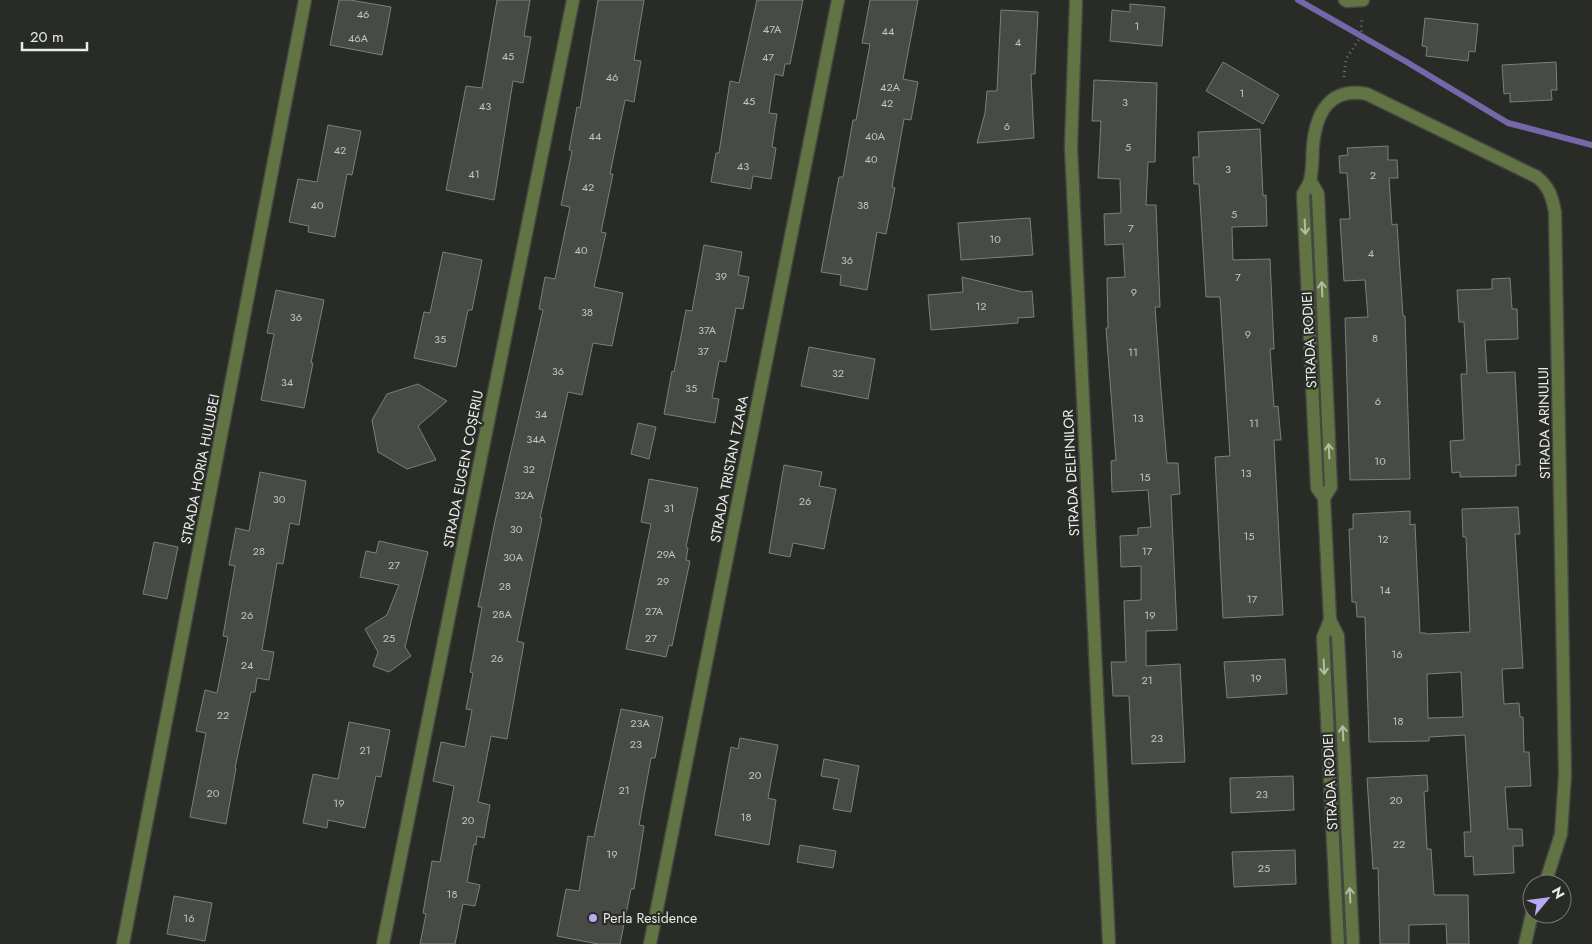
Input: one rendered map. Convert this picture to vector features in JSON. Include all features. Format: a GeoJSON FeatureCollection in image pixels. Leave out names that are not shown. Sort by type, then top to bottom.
{"type":"FeatureCollection","features":[{"type":"Feature","properties":{"kind":"street","name":"STRADA HORIA HULUBEI"},"geometry":{"type":"LineString","coordinates":[[123,944],[305,0]]}},
{"type":"Feature","properties":{"kind":"street","name":"STRADA EUGEN COȘERIU"},"geometry":{"type":"LineString","coordinates":[[383,944],[573,0]]}},
{"type":"Feature","properties":{"kind":"street","name":"STRADA TRISTAN TZARA"},"geometry":{"type":"LineString","coordinates":[[650,944],[838,0]]}},
{"type":"Feature","properties":{"kind":"street","name":"STRADA DELFINILOR"},"geometry":{"type":"LineString","coordinates":[[1076,0],[1071,147],[1109,944]]}},
{"type":"Feature","properties":{"kind":"street"},"geometry":{"type":"LineString","coordinates":[[1345,0],[1363,0]]}},
{"type":"Feature","properties":{"kind":"street","name":"STRADA ARINULUI"},"geometry":{"type":"LineString","coordinates":[[1344,94],[1355,92],[1367,94],[1537,177],[1546,185],[1552,197],[1555,222],[1565,775],[1561,834],[1548,874]]}},
{"type":"Feature","properties":{"kind":"street","name":"STRADA RODIEI"},"geometry":{"type":"LineString","coordinates":[[1344,94],[1331,100],[1323,108],[1316,122],[1310,180],[1318,194],[1331,487],[1324,498],[1330,620],[1338,636],[1353,944]]}},
{"type":"Feature","properties":{"kind":"street","name":"STRADA RODIEI"},"geometry":{"type":"LineString","coordinates":[[1330,620],[1323,637],[1338,944]]}},
{"type":"Feature","properties":{"kind":"street"},"geometry":{"type":"LineString","coordinates":[[1525,944],[1530,924]]}},
{"type":"Feature","properties":{"kind":"path"},"geometry":{"type":"LineString","coordinates":[[1344,77],[1346,59],[1361,36],[1363,0]]}},
{"type":"Feature","properties":{"kind":"building"},"geometry":{"type":"Polygon","coordinates":[[[339,0],[391,7],[382,55],[330,45],[339,0]]]}},
{"type":"Feature","properties":{"kind":"building"},"geometry":{"type":"Polygon","coordinates":[[[497,0],[530,0],[524,36],[531,37],[523,83],[513,81],[494,200],[446,190],[466,86],[482,88],[497,0]]]}},
{"type":"Feature","properties":{"kind":"building"},"geometry":{"type":"Polygon","coordinates":[[[598,0],[644,0],[634,60],[641,61],[634,102],[625,100],[610,174],[613,174],[601,232],[606,233],[594,287],[623,293],[612,346],[593,343],[582,395],[568,392],[540,518],[542,518],[517,641],[524,643],[507,739],[491,736],[478,802],[490,805],[484,838],[477,836],[476,845],[474,844],[467,882],[480,885],[475,906],[463,904],[455,944],[420,944],[426,914],[423,913],[432,861],[440,862],[454,786],[433,781],[441,742],[465,747],[472,710],[466,709],[473,673],[470,672],[482,607],[478,607],[495,521],[543,310],[539,309],[545,277],[555,279],[570,207],[561,205],[572,151],[569,150],[577,107],[580,108],[598,0]]]}},
{"type":"Feature","properties":{"kind":"building"},"geometry":{"type":"Polygon","coordinates":[[[757,0],[803,0],[790,64],[785,64],[783,76],[775,74],[769,113],[777,114],[772,147],[776,148],[771,179],[753,176],[751,189],[711,182],[716,153],[719,153],[730,81],[739,83],[757,0]]]}},
{"type":"Feature","properties":{"kind":"building"},"geometry":{"type":"Polygon","coordinates":[[[870,0],[918,0],[903,79],[918,82],[911,120],[904,119],[892,187],[895,188],[886,234],[877,232],[867,290],[840,285],[841,275],[821,272],[839,177],[843,177],[853,120],[856,120],[870,44],[862,43],[870,0]]]}},
{"type":"Feature","properties":{"kind":"building"},"geometry":{"type":"Polygon","coordinates":[[[1130,4],[1165,7],[1162,46],[1110,41],[1112,10],[1130,12],[1130,4]]]}},
{"type":"Feature","properties":{"kind":"building"},"geometry":{"type":"Polygon","coordinates":[[[1001,10],[1038,12],[1035,74],[1031,74],[1034,138],[977,143],[985,113],[987,91],[997,91],[1001,10]]]}},
{"type":"Feature","properties":{"kind":"building"},"geometry":{"type":"Polygon","coordinates":[[[1425,18],[1478,24],[1475,52],[1469,51],[1468,61],[1426,56],[1427,47],[1422,46],[1425,18]]]}},
{"type":"Feature","properties":{"kind":"building"},"geometry":{"type":"Polygon","coordinates":[[[1223,62],[1279,95],[1263,124],[1206,91],[1223,62]]]}},
{"type":"Feature","properties":{"kind":"building"},"geometry":{"type":"Polygon","coordinates":[[[1556,62],[1557,90],[1551,90],[1552,100],[1510,102],[1510,93],[1504,94],[1502,65],[1556,62]]]}},
{"type":"Feature","properties":{"kind":"building"},"geometry":{"type":"Polygon","coordinates":[[[1094,80],[1157,83],[1155,162],[1148,162],[1146,205],[1156,205],[1160,307],[1155,307],[1167,463],[1178,463],[1180,494],[1171,495],[1177,630],[1146,631],[1146,666],[1180,664],[1185,762],[1132,764],[1129,696],[1113,696],[1111,662],[1126,662],[1124,601],[1141,600],[1141,566],[1121,567],[1120,536],[1138,535],[1138,528],[1151,527],[1148,490],[1112,492],[1111,461],[1116,460],[1106,328],[1108,328],[1107,278],[1125,277],[1123,244],[1105,245],[1104,214],[1121,213],[1120,179],[1098,178],[1101,121],[1092,121],[1094,80]]]}},
{"type":"Feature","properties":{"kind":"building"},"geometry":{"type":"Polygon","coordinates":[[[328,125],[361,131],[352,175],[347,174],[335,237],[308,232],[309,226],[289,222],[298,179],[317,182],[328,125]]]}},
{"type":"Feature","properties":{"kind":"building"},"geometry":{"type":"Polygon","coordinates":[[[1260,129],[1263,196],[1266,195],[1267,226],[1232,227],[1233,260],[1270,259],[1274,349],[1270,349],[1274,407],[1278,406],[1281,440],[1274,440],[1283,615],[1223,618],[1215,457],[1230,456],[1220,297],[1206,297],[1199,184],[1194,184],[1193,157],[1199,157],[1198,132],[1260,129]]]}},
{"type":"Feature","properties":{"kind":"building"},"geometry":{"type":"Polygon","coordinates":[[[1388,146],[1388,160],[1397,160],[1398,178],[1389,178],[1392,225],[1397,224],[1403,316],[1405,316],[1410,479],[1350,480],[1345,318],[1368,317],[1365,280],[1344,281],[1340,219],[1350,219],[1347,173],[1340,173],[1339,156],[1348,155],[1347,148],[1388,146]]]}},
{"type":"Feature","properties":{"kind":"building"},"geometry":{"type":"Polygon","coordinates":[[[1030,218],[1033,255],[961,260],[958,223],[1030,218]]]}},
{"type":"Feature","properties":{"kind":"building"},"geometry":{"type":"Polygon","coordinates":[[[704,245],[742,252],[738,275],[749,277],[743,309],[736,308],[726,362],[719,361],[712,398],[719,399],[715,423],[664,414],[686,310],[692,311],[704,245]]]}},
{"type":"Feature","properties":{"kind":"building"},"geometry":{"type":"Polygon","coordinates":[[[443,252],[482,260],[472,310],[468,310],[456,367],[414,358],[424,312],[430,313],[443,252]]]}},
{"type":"Feature","properties":{"kind":"building"},"geometry":{"type":"Polygon","coordinates":[[[962,277],[1023,292],[1032,291],[1034,317],[1018,318],[1018,323],[931,330],[928,295],[963,292],[962,277]]]}},
{"type":"Feature","properties":{"kind":"building"},"geometry":{"type":"Polygon","coordinates":[[[1510,278],[1512,309],[1517,309],[1518,339],[1485,340],[1487,373],[1515,372],[1520,465],[1516,465],[1516,476],[1460,477],[1460,472],[1452,473],[1450,441],[1464,440],[1461,374],[1467,374],[1464,322],[1459,322],[1457,290],[1492,289],[1492,279],[1510,278]]]}},
{"type":"Feature","properties":{"kind":"building"},"geometry":{"type":"Polygon","coordinates":[[[276,290],[324,300],[304,408],[261,400],[274,334],[267,333],[276,290]]]}},
{"type":"Feature","properties":{"kind":"building"},"geometry":{"type":"Polygon","coordinates":[[[809,347],[875,359],[868,399],[801,386],[809,347]]]}},
{"type":"Feature","properties":{"kind":"building"},"geometry":{"type":"Polygon","coordinates":[[[418,384],[447,401],[418,426],[436,460],[407,469],[378,452],[372,420],[387,394],[418,384]]]}},
{"type":"Feature","properties":{"kind":"building"},"geometry":{"type":"Polygon","coordinates":[[[638,423],[656,427],[649,459],[631,454],[638,423]]]}},
{"type":"Feature","properties":{"kind":"building"},"geometry":{"type":"Polygon","coordinates":[[[784,465],[822,472],[819,486],[836,489],[824,549],[793,543],[790,557],[769,553],[784,465]]]}},
{"type":"Feature","properties":{"kind":"building"},"geometry":{"type":"Polygon","coordinates":[[[260,472],[306,481],[299,525],[290,523],[283,564],[277,563],[262,650],[274,652],[269,680],[257,678],[255,692],[251,692],[235,768],[226,824],[190,817],[206,733],[196,731],[205,690],[217,693],[228,637],[223,636],[235,566],[229,565],[236,528],[249,531],[260,472]]]}},
{"type":"Feature","properties":{"kind":"building"},"geometry":{"type":"Polygon","coordinates":[[[649,479],[698,488],[686,547],[688,548],[686,560],[690,561],[672,646],[669,645],[666,657],[626,649],[651,524],[641,522],[649,479]]]}},
{"type":"Feature","properties":{"kind":"building"},"geometry":{"type":"Polygon","coordinates":[[[1518,507],[1520,534],[1515,534],[1523,668],[1502,669],[1504,704],[1519,703],[1520,717],[1523,717],[1524,752],[1529,752],[1531,786],[1505,787],[1508,829],[1522,829],[1523,846],[1513,846],[1514,873],[1474,875],[1473,856],[1465,857],[1464,832],[1471,832],[1465,735],[1429,737],[1429,741],[1369,742],[1365,617],[1357,617],[1356,602],[1352,602],[1349,529],[1353,529],[1353,514],[1410,511],[1410,525],[1415,524],[1420,633],[1470,632],[1466,537],[1463,537],[1462,509],[1518,507]],[[1461,672],[1427,674],[1428,718],[1463,717],[1461,672]]]}},
{"type":"Feature","properties":{"kind":"building"},"geometry":{"type":"Polygon","coordinates":[[[379,541],[428,552],[405,647],[411,656],[389,672],[373,666],[378,652],[365,629],[387,615],[399,585],[360,577],[366,551],[376,553],[379,541]]]}},
{"type":"Feature","properties":{"kind":"building"},"geometry":{"type":"Polygon","coordinates":[[[154,542],[178,547],[167,599],[143,594],[154,542]]]}},
{"type":"Feature","properties":{"kind":"building"},"geometry":{"type":"Polygon","coordinates":[[[1285,659],[1287,694],[1227,698],[1224,662],[1285,659]]]}},
{"type":"Feature","properties":{"kind":"building"},"geometry":{"type":"Polygon","coordinates":[[[621,709],[663,717],[655,758],[651,758],[639,825],[644,826],[634,889],[631,889],[620,944],[598,944],[557,936],[566,889],[579,891],[588,836],[594,837],[621,709]]]}},
{"type":"Feature","properties":{"kind":"building"},"geometry":{"type":"Polygon","coordinates":[[[349,722],[390,730],[381,777],[376,776],[365,828],[328,820],[327,828],[303,823],[313,774],[338,779],[349,722]]]}},
{"type":"Feature","properties":{"kind":"building"},"geometry":{"type":"Polygon","coordinates":[[[740,738],[778,745],[768,798],[776,800],[769,845],[715,835],[731,747],[738,749],[740,738]]]}},
{"type":"Feature","properties":{"kind":"building"},"geometry":{"type":"Polygon","coordinates":[[[824,759],[859,766],[851,812],[833,809],[839,779],[821,776],[824,759]]]}},
{"type":"Feature","properties":{"kind":"building"},"geometry":{"type":"Polygon","coordinates":[[[1427,775],[1428,791],[1424,792],[1427,849],[1431,849],[1434,895],[1468,895],[1469,944],[1447,944],[1446,924],[1409,925],[1409,944],[1380,944],[1378,868],[1373,869],[1367,778],[1427,775]]]}},
{"type":"Feature","properties":{"kind":"building"},"geometry":{"type":"Polygon","coordinates":[[[1293,776],[1294,810],[1231,813],[1230,778],[1293,776]]]}},
{"type":"Feature","properties":{"kind":"building"},"geometry":{"type":"Polygon","coordinates":[[[800,845],[836,851],[833,868],[797,862],[800,845]]]}},
{"type":"Feature","properties":{"kind":"building"},"geometry":{"type":"Polygon","coordinates":[[[1295,850],[1296,884],[1234,887],[1232,852],[1295,850]]]}},
{"type":"Feature","properties":{"kind":"building"},"geometry":{"type":"Polygon","coordinates":[[[174,896],[212,903],[205,941],[167,934],[174,896]]]}},
{"type":"Feature","properties":{"kind":"waterway"},"geometry":{"type":"LineString","coordinates":[[1298,0],[1508,123],[1592,145]]}},
{"type":"Feature","properties":{"kind":"place","name":"Perla Residence"},"geometry":{"type":"Point","coordinates":[593,918]}}]}
